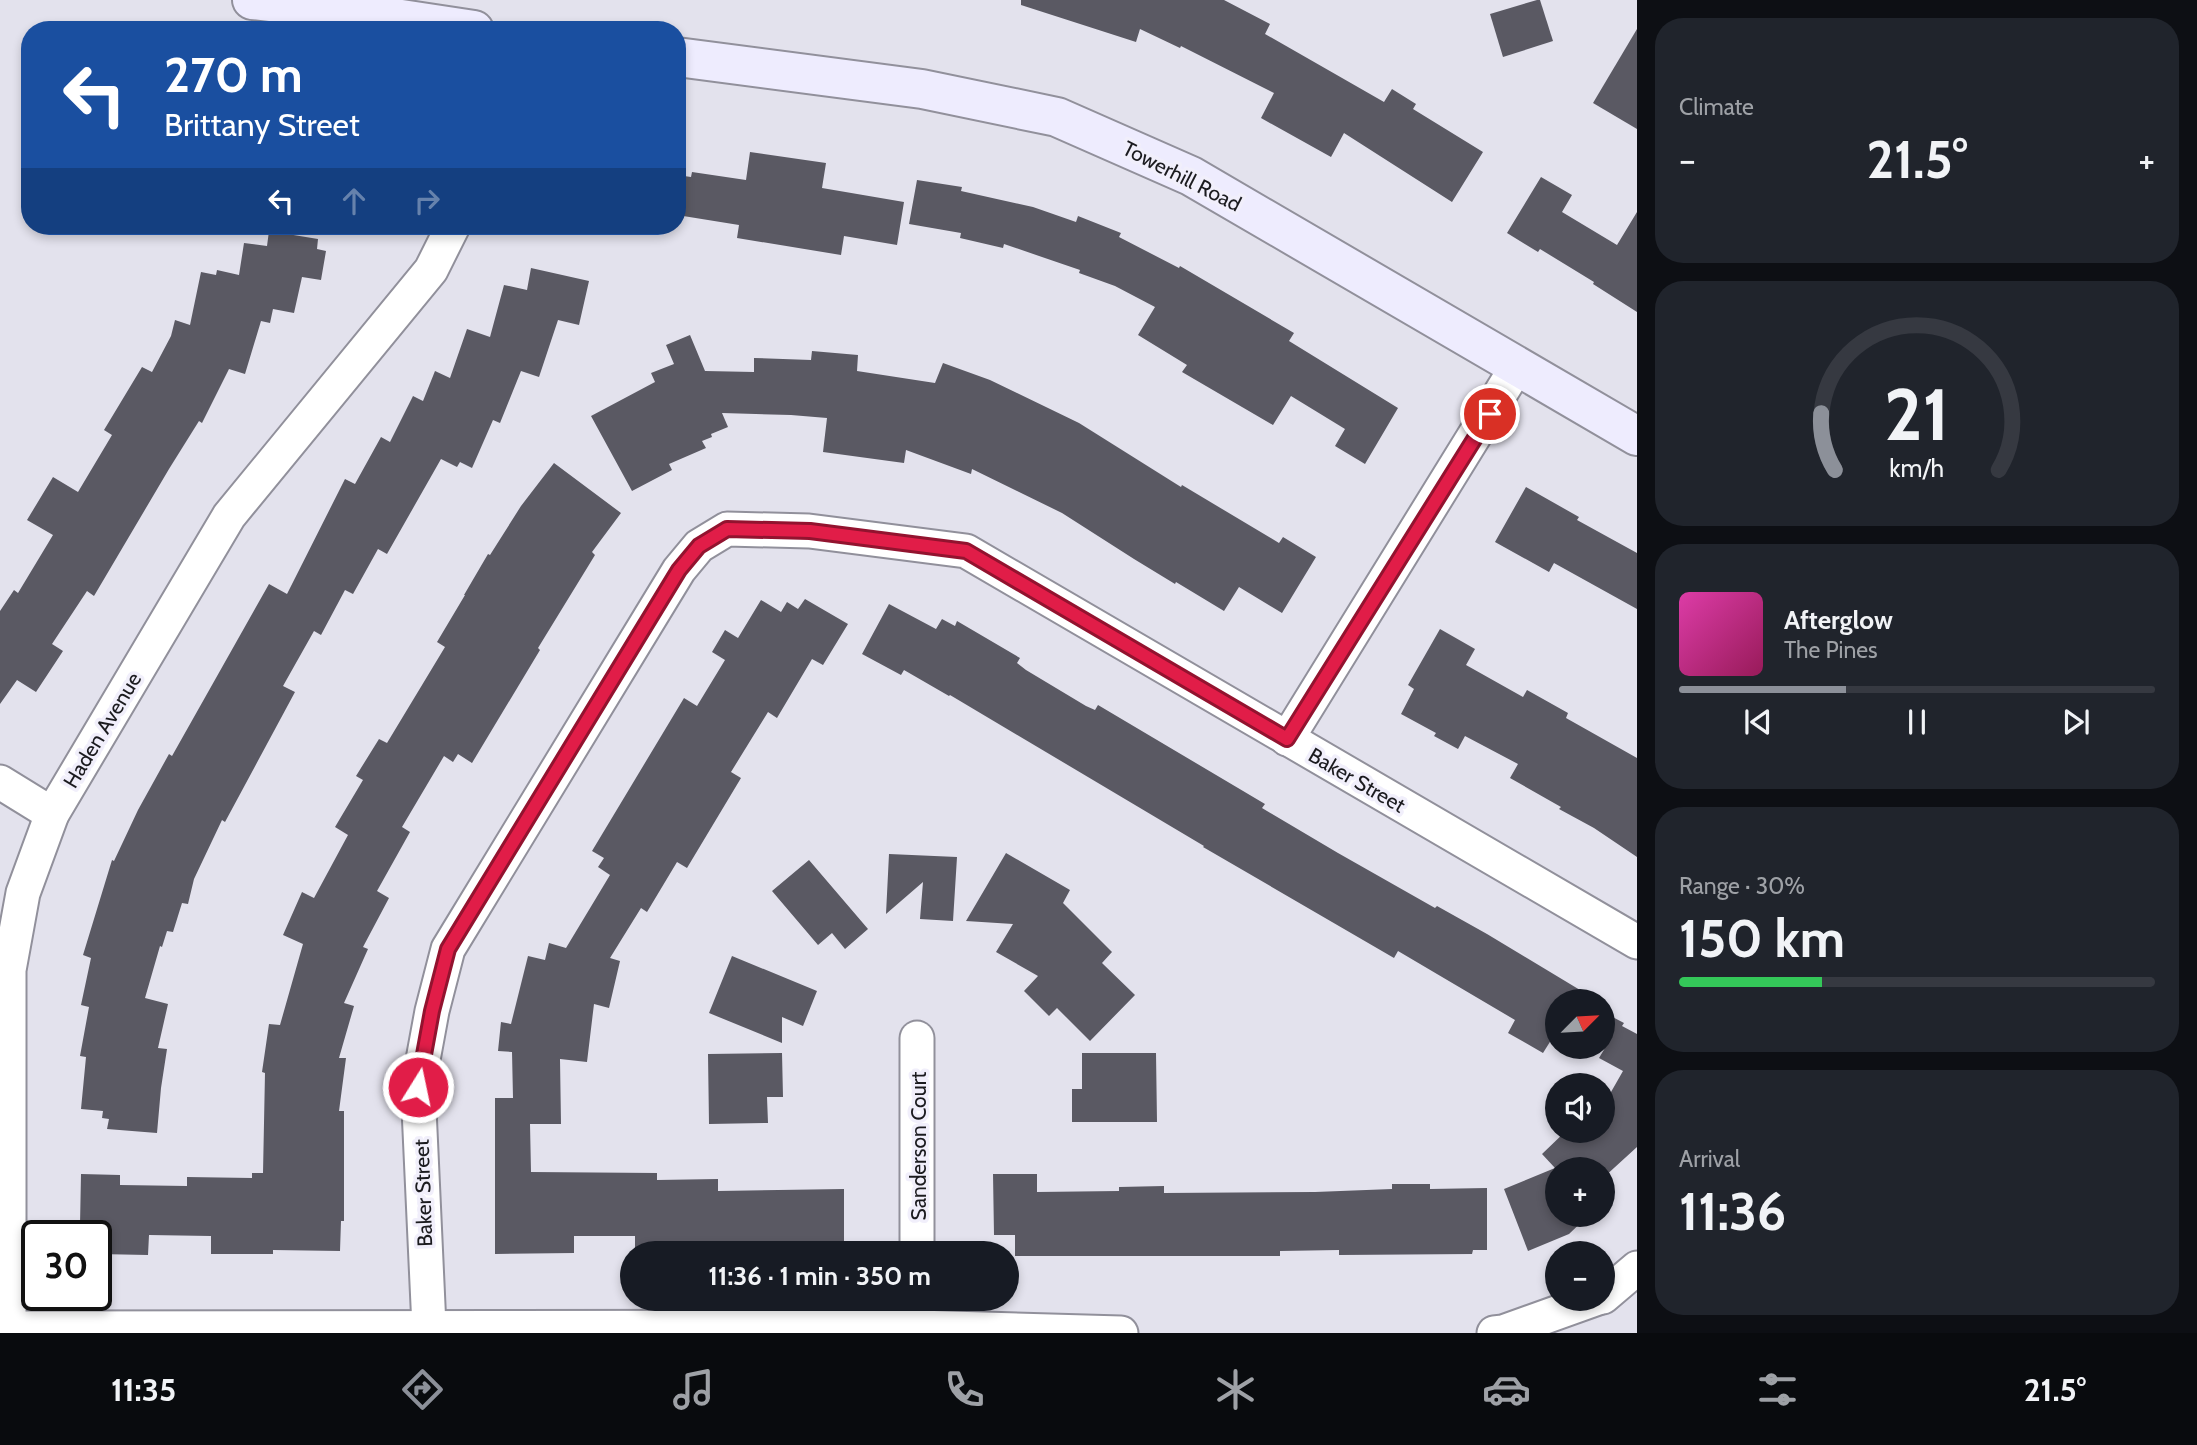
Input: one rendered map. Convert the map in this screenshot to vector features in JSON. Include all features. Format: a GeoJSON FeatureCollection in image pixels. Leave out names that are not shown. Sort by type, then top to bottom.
{"type":"FeatureCollection","features":[{"type":"Feature","properties":{"kind":"street"},"geometry":{"type":"LineString","coordinates":[[252,0],[414,21]]}},
{"type":"Feature","properties":{"kind":"street","name":"Towerhill Road"},"geometry":{"type":"LineString","coordinates":[[686,58],[922,89],[1057,117],[1191,176],[1637,436]]}},
{"type":"Feature","properties":{"kind":"street","name":"Haden Avenue"},"geometry":{"type":"LineString","coordinates":[[5,1328],[9,970],[23,893],[52,814],[229,516],[431,270],[448,235]]}},
{"type":"Feature","properties":{"kind":"street"},"geometry":{"type":"LineString","coordinates":[[1287,739],[1518,365]]}},
{"type":"Feature","properties":{"kind":"street","name":"Baker Street"},"geometry":{"type":"LineString","coordinates":[[429,1327],[418,1087],[432,1011],[448,949],[679,570],[699,546],[727,529],[810,531],[966,551],[1637,942]]}},
{"type":"Feature","properties":{"kind":"street"},"geometry":{"type":"LineString","coordinates":[[0,782],[52,814]]}},
{"type":"Feature","properties":{"kind":"street","name":"Sanderson Court"},"geometry":{"type":"LineString","coordinates":[[917,1241],[918,1038]]}},
{"type":"Feature","properties":{"kind":"street"},"geometry":{"type":"LineString","coordinates":[[1615,1287],[1637,1268]]}},
{"type":"Feature","properties":{"kind":"street"},"geometry":{"type":"LineString","coordinates":[[1494,1333],[1562,1311]]}},
{"type":"Feature","properties":{"kind":"street"},"geometry":{"type":"LineString","coordinates":[[5,1328],[429,1327],[916,1313],[1121,1333]]}},
{"type":"Feature","properties":{"kind":"building"},"geometry":{"type":"Polygon","coordinates":[[[1021,0],[1224,0],[1270,24],[1265,34],[1384,102],[1392,89],[1416,104],[1413,109],[1483,152],[1452,202],[1344,133],[1331,157],[1261,118],[1274,93],[1181,46],[1180,48],[1140,29],[1136,42],[1021,5],[1021,0]]]}},
{"type":"Feature","properties":{"kind":"building"},"geometry":{"type":"Polygon","coordinates":[[[1540,0],[1553,41],[1503,57],[1490,14],[1540,0]]]}},
{"type":"Feature","properties":{"kind":"building"},"geometry":{"type":"Polygon","coordinates":[[[1637,29],[1637,129],[1593,103],[1637,29]]]}},
{"type":"Feature","properties":{"kind":"building"},"geometry":{"type":"Polygon","coordinates":[[[750,152],[826,163],[822,188],[904,202],[897,245],[844,236],[841,255],[737,238],[739,225],[686,216],[686,176],[691,177],[692,172],[746,180],[750,152]]]}},
{"type":"Feature","properties":{"kind":"building"},"geometry":{"type":"Polygon","coordinates":[[[1541,177],[1572,195],[1562,212],[1617,245],[1637,212],[1637,312],[1540,249],[1538,252],[1507,233],[1541,177]]]}},
{"type":"Feature","properties":{"kind":"building"},"geometry":{"type":"Polygon","coordinates":[[[917,180],[962,187],[961,191],[1033,207],[1076,222],[1078,216],[1121,233],[1119,237],[1179,268],[1180,266],[1294,333],[1289,341],[1398,408],[1365,464],[1335,446],[1345,429],[1291,396],[1273,425],[1182,372],[1187,365],[1138,335],[1155,307],[1115,286],[1079,273],[1080,270],[1004,244],[1003,248],[960,238],[961,233],[909,224],[917,180]]]}},
{"type":"Feature","properties":{"kind":"building"},"geometry":{"type":"Polygon","coordinates":[[[268,235],[318,239],[317,249],[326,251],[321,280],[302,277],[294,313],[273,309],[270,323],[261,321],[245,374],[229,369],[202,423],[199,421],[169,469],[94,596],[87,591],[52,644],[63,651],[36,692],[17,680],[0,704],[0,611],[14,590],[18,593],[53,535],[27,520],[53,477],[78,492],[112,435],[104,430],[142,367],[152,372],[171,336],[175,320],[190,325],[201,272],[216,275],[217,270],[239,275],[244,243],[267,246],[268,235]]]}},
{"type":"Feature","properties":{"kind":"building"},"geometry":{"type":"Polygon","coordinates":[[[531,268],[589,281],[579,325],[558,320],[539,377],[521,371],[500,423],[493,420],[472,468],[460,462],[457,467],[441,459],[387,554],[378,549],[353,594],[345,590],[321,635],[314,631],[283,686],[295,692],[225,822],[222,820],[194,879],[188,904],[182,903],[173,932],[167,931],[162,947],[160,946],[145,998],[168,1004],[158,1048],[167,1049],[157,1133],[107,1129],[109,1119],[102,1118],[103,1111],[81,1109],[86,1057],[80,1056],[89,1007],[81,1005],[91,958],[83,955],[112,860],[114,861],[169,754],[172,756],[269,584],[287,594],[345,479],[355,484],[381,437],[390,442],[413,396],[423,401],[435,371],[450,378],[467,329],[490,337],[504,285],[527,290],[531,268]]]}},
{"type":"Feature","properties":{"kind":"building"},"geometry":{"type":"Polygon","coordinates":[[[690,335],[705,371],[754,372],[754,358],[811,360],[812,351],[858,355],[857,371],[935,383],[943,363],[990,380],[1079,423],[1181,487],[1182,485],[1279,543],[1283,537],[1316,557],[1282,613],[1239,587],[1224,611],[1176,582],[1175,584],[1062,513],[972,469],[971,474],[906,450],[904,463],[823,452],[827,418],[722,413],[728,427],[702,441],[706,448],[669,464],[672,470],[632,491],[591,416],[655,382],[651,373],[674,364],[666,345],[690,335]]]}},
{"type":"Feature","properties":{"kind":"building"},"geometry":{"type":"Polygon","coordinates":[[[554,463],[621,513],[592,552],[595,555],[472,763],[458,754],[453,762],[444,756],[402,827],[410,832],[377,891],[389,898],[363,947],[368,949],[344,1003],[354,1006],[339,1058],[346,1058],[339,1111],[344,1111],[344,1221],[341,1221],[340,1251],[273,1250],[273,1254],[211,1254],[211,1236],[149,1235],[148,1255],[112,1254],[112,1220],[80,1220],[81,1174],[120,1175],[120,1185],[187,1186],[187,1177],[252,1178],[252,1173],[263,1173],[265,1073],[262,1072],[269,1024],[280,1025],[303,944],[283,935],[302,892],[314,898],[348,835],[335,827],[363,780],[356,776],[379,739],[387,743],[445,647],[437,642],[488,554],[490,555],[521,506],[554,463]]]}},
{"type":"Feature","properties":{"kind":"building"},"geometry":{"type":"Polygon","coordinates":[[[1526,487],[1579,517],[1577,520],[1637,553],[1637,609],[1554,563],[1549,572],[1495,542],[1526,487]]]}},
{"type":"Feature","properties":{"kind":"building"},"geometry":{"type":"Polygon","coordinates":[[[805,599],[848,624],[823,665],[812,659],[777,718],[768,712],[731,772],[741,778],[687,868],[677,862],[647,912],[641,908],[610,958],[620,961],[609,1008],[594,1004],[587,1062],[560,1059],[561,1124],[530,1124],[531,1172],[657,1173],[657,1180],[718,1179],[718,1191],[844,1189],[844,1241],[635,1241],[635,1236],[574,1236],[574,1253],[495,1254],[495,1098],[513,1098],[512,1052],[498,1051],[501,1022],[511,1024],[528,956],[545,960],[549,943],[566,948],[610,875],[598,867],[604,858],[592,851],[684,698],[697,706],[725,660],[712,652],[725,630],[738,638],[761,600],[781,612],[787,602],[798,609],[805,599]]]}},
{"type":"Feature","properties":{"kind":"building"},"geometry":{"type":"Polygon","coordinates":[[[889,604],[936,629],[942,619],[955,626],[957,621],[1020,658],[1017,663],[1026,670],[1086,706],[1095,710],[1098,705],[1265,804],[1262,808],[1338,853],[1487,934],[1578,989],[1545,989],[1543,1053],[1508,1033],[1515,1020],[1398,951],[1394,958],[950,695],[904,670],[901,675],[862,654],[889,604]]]}},
{"type":"Feature","properties":{"kind":"building"},"geometry":{"type":"Polygon","coordinates":[[[1440,629],[1475,649],[1466,665],[1523,697],[1527,690],[1568,713],[1566,718],[1637,758],[1637,857],[1594,828],[1559,809],[1561,807],[1510,778],[1518,764],[1465,736],[1458,749],[1434,736],[1436,733],[1401,714],[1414,689],[1408,685],[1440,629]]]}},
{"type":"Feature","properties":{"kind":"building"},"geometry":{"type":"Polygon","coordinates":[[[1006,853],[1070,890],[1063,903],[1112,952],[1102,963],[1135,995],[1090,1041],[1057,1008],[1049,1016],[1024,991],[1038,976],[996,952],[1013,924],[966,921],[1006,853]]]}},
{"type":"Feature","properties":{"kind":"building"},"geometry":{"type":"Polygon","coordinates":[[[889,854],[957,857],[953,921],[920,919],[923,882],[886,914],[889,854]]]}},
{"type":"Feature","properties":{"kind":"building"},"geometry":{"type":"Polygon","coordinates":[[[809,860],[868,929],[845,949],[832,933],[818,945],[772,891],[809,860]]]}},
{"type":"Feature","properties":{"kind":"building"},"geometry":{"type":"Polygon","coordinates":[[[732,956],[817,991],[803,1026],[782,1017],[782,1043],[709,1013],[732,956]]]}},
{"type":"Feature","properties":{"kind":"building"},"geometry":{"type":"Polygon","coordinates":[[[1615,1018],[1624,1023],[1622,1026],[1637,1034],[1637,1147],[1615,1167],[1615,1157],[1545,1157],[1542,1154],[1553,1143],[1615,1143],[1615,1085],[1623,1071],[1601,1059],[1615,1059],[1615,1018]]]}},
{"type":"Feature","properties":{"kind":"building"},"geometry":{"type":"Polygon","coordinates":[[[782,1053],[783,1097],[767,1097],[768,1123],[709,1124],[708,1054],[782,1053]]]}},
{"type":"Feature","properties":{"kind":"building"},"geometry":{"type":"Polygon","coordinates":[[[1082,1053],[1156,1053],[1157,1122],[1072,1122],[1072,1089],[1082,1089],[1082,1053]]]}},
{"type":"Feature","properties":{"kind":"building"},"geometry":{"type":"Polygon","coordinates":[[[1545,1172],[1545,1227],[1576,1227],[1569,1234],[1545,1241],[1545,1244],[1528,1251],[1504,1189],[1545,1172]]]}},
{"type":"Feature","properties":{"kind":"building"},"geometry":{"type":"Polygon","coordinates":[[[993,1174],[1037,1174],[1037,1192],[1119,1191],[1119,1187],[1164,1186],[1164,1193],[1392,1189],[1392,1184],[1430,1184],[1430,1189],[1487,1188],[1487,1250],[1473,1250],[1472,1254],[1339,1255],[1339,1250],[1280,1251],[1280,1256],[1019,1256],[1019,1241],[1015,1241],[1015,1235],[994,1235],[993,1174]]]}},
{"type":"Feature","properties":{"kind":"route"},"geometry":{"type":"LineString","coordinates":[[418,1087],[432,1011],[448,949],[679,570],[699,546],[727,529],[810,531],[966,551],[1287,739],[1490,414]]}}]}
